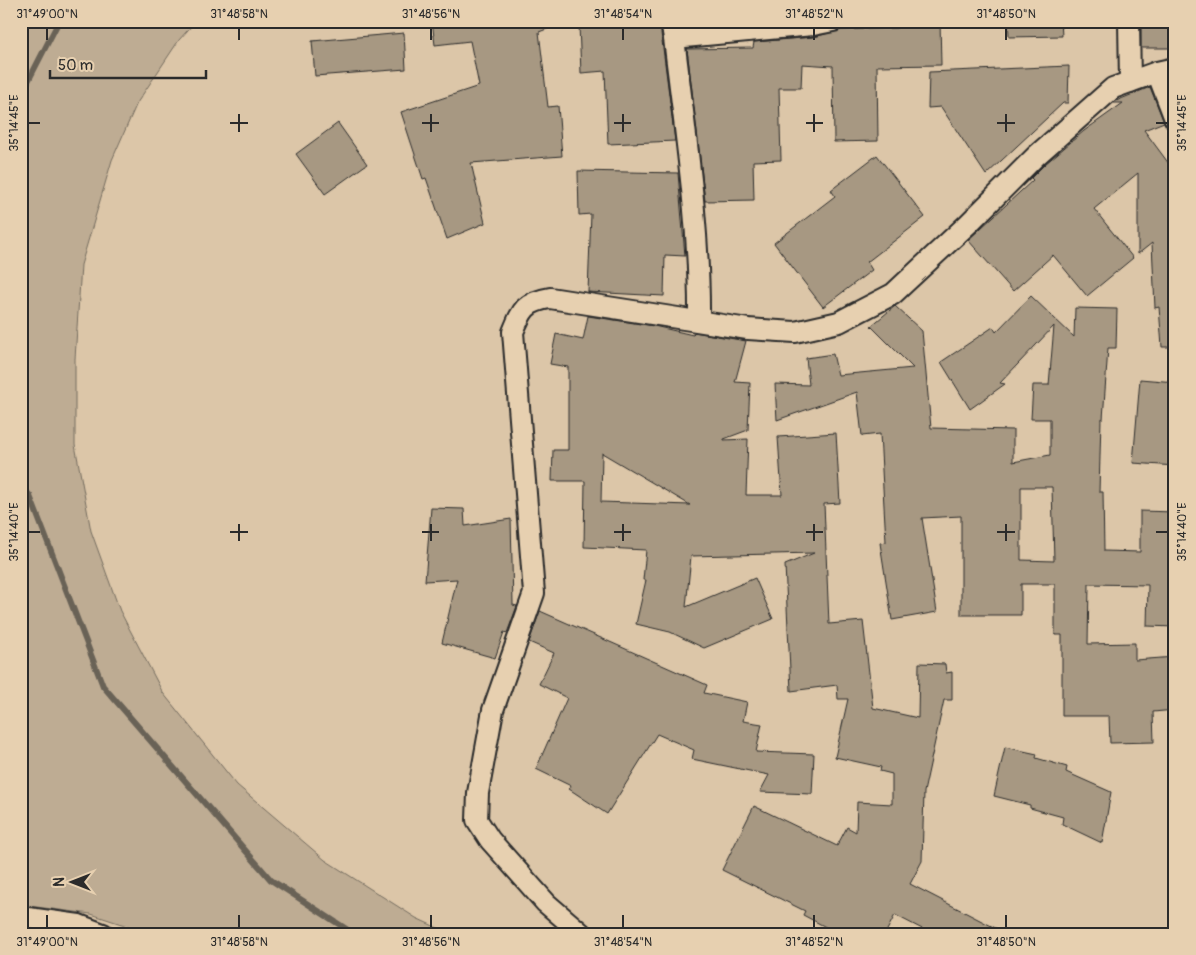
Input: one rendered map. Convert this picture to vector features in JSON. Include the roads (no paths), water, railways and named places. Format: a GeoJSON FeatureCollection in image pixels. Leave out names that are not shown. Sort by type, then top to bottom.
{"type":"FeatureCollection","features":[{"type":"Feature","properties":{"kind":"street"},"geometry":{"type":"LineString","coordinates":[[699,321],[699,284],[692,189],[672,30],[813,25],[833,21]]}},
{"type":"Feature","properties":{"kind":"street"},"geometry":{"type":"LineString","coordinates":[[1129,21],[1130,82]]}},
{"type":"Feature","properties":{"kind":"street"},"geometry":{"type":"LineString","coordinates":[[582,934],[546,903],[490,840],[477,820],[478,794],[493,710],[534,593],[513,332],[521,313],[534,300],[550,298],[748,328],[795,332],[839,322],[893,294],[968,224],[1037,154],[1113,88],[1166,70],[1175,119]]}},
{"type":"Feature","properties":{"kind":"street"},"geometry":{"type":"LineString","coordinates":[[21,916],[79,925],[103,934]]}},
{"type":"Feature","properties":{"kind":"waterway"},"geometry":{"type":"LineString","coordinates":[[21,95],[59,21]]}},
{"type":"Feature","properties":{"kind":"waterway"},"geometry":{"type":"LineString","coordinates":[[21,485],[30,496],[103,686],[271,880],[354,934]]}},
{"type":"Feature","properties":{"kind":"waterway"},"geometry":{"type":"LineString","coordinates":[[21,510],[30,496]]}}]}
